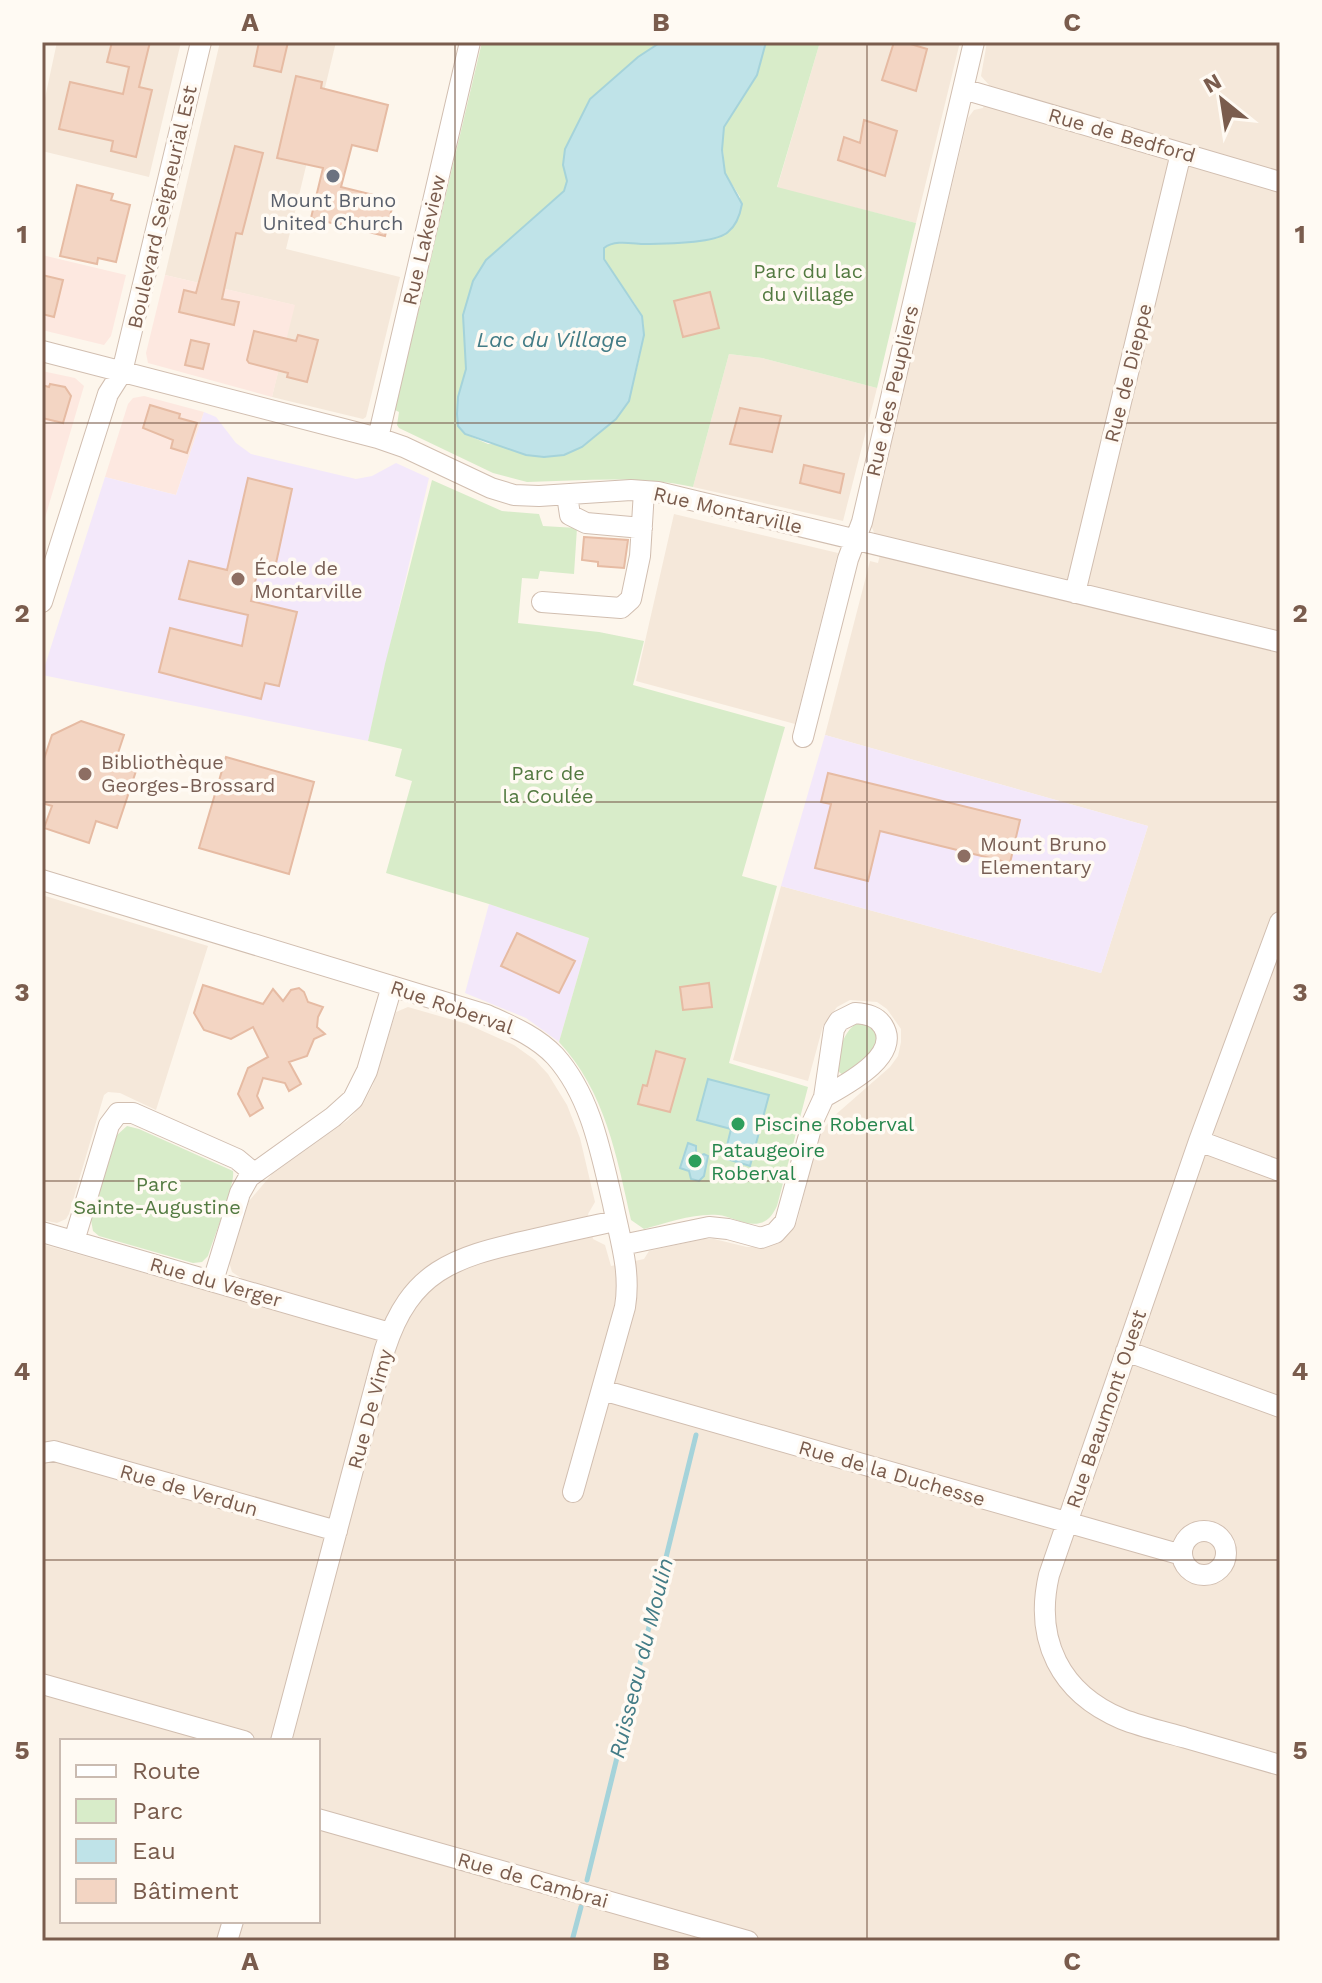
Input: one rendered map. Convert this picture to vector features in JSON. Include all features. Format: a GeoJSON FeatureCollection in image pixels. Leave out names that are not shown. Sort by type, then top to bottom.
{"type":"FeatureCollection","features":[{"type":"Feature","properties":{"kind":"street","name":"Boulevard Seigneurial Est"},"geometry":{"type":"LineString","coordinates":[[42,602],[108,394],[122,372],[201,42]]}},
{"type":"Feature","properties":{"kind":"street","name":"Rue Lakeview"},"geometry":{"type":"LineString","coordinates":[[378,438],[470,42]]}},
{"type":"Feature","properties":{"kind":"street","name":"Rue des Peupliers"},"geometry":{"type":"LineString","coordinates":[[803,737],[848,559],[857,540],[974,42]]}},
{"type":"Feature","properties":{"kind":"street","name":"Rue de Bedford"},"geometry":{"type":"LineString","coordinates":[[963,89],[1280,182]]}},
{"type":"Feature","properties":{"kind":"street","name":"Rue de Dieppe"},"geometry":{"type":"LineString","coordinates":[[1075,593],[1181,153]]}},
{"type":"Feature","properties":{"kind":"street","name":"Rue Montarville"},"geometry":{"type":"LineString","coordinates":[[42,351],[378,438],[499,491],[530,496],[644,491],[673,495],[1280,642]]}},
{"type":"Feature","properties":{"kind":"street"},"geometry":{"type":"LineString","coordinates":[[542,602],[621,608],[627,605],[634,586],[644,491]]}},
{"type":"Feature","properties":{"kind":"street"},"geometry":{"type":"LineString","coordinates":[[567,495],[570,515],[579,522],[642,528]]}},
{"type":"Feature","properties":{"kind":"street","name":"Rue Roberval"},"geometry":{"type":"LineString","coordinates":[[42,880],[487,1015],[533,1038],[555,1056],[594,1127],[622,1245],[628,1288],[573,1492]]}},
{"type":"Feature","properties":{"kind":"street","name":"Rue Beaumont Ouest"},"geometry":{"type":"LineString","coordinates":[[1278,932],[1199,1141],[1126,1351],[1049,1575],[1044,1606],[1050,1647],[1070,1683],[1093,1704],[1121,1718],[1280,1765]]}},
{"type":"Feature","properties":{"kind":"street"},"geometry":{"type":"LineString","coordinates":[[213,1281],[240,1193],[254,1173],[333,1117],[353,1099],[367,1071],[392,986]]}},
{"type":"Feature","properties":{"kind":"street"},"geometry":{"type":"LineString","coordinates":[[622,1245],[709,1227],[756,1237],[775,1233],[785,1222],[813,1121],[824,1097]]}},
{"type":"Feature","properties":{"kind":"street"},"geometry":{"type":"LineString","coordinates":[[74,1241],[109,1125],[118,1113],[133,1113],[237,1159],[254,1173]]}},
{"type":"Feature","properties":{"kind":"street"},"geometry":{"type":"LineString","coordinates":[[1199,1141],[1280,1171]]}},
{"type":"Feature","properties":{"kind":"street","name":"Rue De Vimy"},"geometry":{"type":"LineString","coordinates":[[282,1739],[390,1333],[414,1293],[435,1272],[485,1250],[616,1221]]}},
{"type":"Feature","properties":{"kind":"street","name":"Rue du Verger"},"geometry":{"type":"LineString","coordinates":[[42,1232],[390,1333]]}},
{"type":"Feature","properties":{"kind":"street"},"geometry":{"type":"LineString","coordinates":[[1126,1351],[1280,1407]]}},
{"type":"Feature","properties":{"kind":"street","name":"Rue de la Duchesse"},"geometry":{"type":"LineString","coordinates":[[602,1390],[1182,1555]]}},
{"type":"Feature","properties":{"kind":"street","name":"Rue de Verdun"},"geometry":{"type":"LineString","coordinates":[[42,1453],[54,1451],[337,1531]]}},
{"type":"Feature","properties":{"kind":"street"},"geometry":{"type":"LineString","coordinates":[[42,1684],[237,1739]]}},
{"type":"Feature","properties":{"kind":"street","name":"Rue de Cambrai"},"geometry":{"type":"LineString","coordinates":[[320,1820],[748,1941]]}},
{"type":"Feature","properties":{"kind":"shaded area"},"geometry":{"type":"Polygon","coordinates":[[[57,42],[181,42],[149,177],[42,151],[42,112],[57,42]]]}},
{"type":"Feature","properties":{"kind":"shaded area"},"geometry":{"type":"Polygon","coordinates":[[[220,42],[336,42],[286,249],[400,277],[363,419],[272,397],[294,305],[165,275],[220,42]]]}},
{"type":"Feature","properties":{"kind":"shaded area"},"geometry":{"type":"Polygon","coordinates":[[[820,42],[960,42],[916,223],[777,188],[820,42]]]}},
{"type":"Feature","properties":{"kind":"shaded area"},"geometry":{"type":"Polygon","coordinates":[[[987,42],[1280,42],[1280,1941],[42,1941],[42,1244],[235,1299],[241,1278],[232,1272],[229,1262],[249,1201],[272,1174],[348,1120],[363,1104],[373,1085],[396,1012],[408,1007],[467,1024],[514,1045],[548,1074],[567,1105],[580,1138],[595,1202],[588,1214],[593,1239],[605,1245],[611,1266],[644,1259],[649,1251],[703,1239],[761,1247],[780,1240],[797,1222],[816,1145],[824,1128],[890,1067],[898,1056],[901,1042],[901,1029],[887,1009],[877,1002],[850,1000],[837,1007],[823,1026],[808,1081],[733,1060],[781,886],[1101,973],[1148,826],[825,735],[870,561],[878,563],[884,538],[875,535],[871,525],[968,118],[974,110],[983,108],[989,85],[981,76],[987,42]]]}},
{"type":"Feature","properties":{"kind":"shaded area"},"geometry":{"type":"Polygon","coordinates":[[[42,255],[126,275],[111,336],[104,345],[42,330],[42,255]]]}},
{"type":"Feature","properties":{"kind":"shaded area"},"geometry":{"type":"Polygon","coordinates":[[[165,275],[295,305],[272,397],[148,363],[146,353],[165,275]]]}},
{"type":"Feature","properties":{"kind":"shaded area"},"geometry":{"type":"Polygon","coordinates":[[[729,354],[762,358],[877,388],[843,521],[693,487],[729,354]]]}},
{"type":"Feature","properties":{"kind":"shaded area"},"geometry":{"type":"Polygon","coordinates":[[[42,371],[75,378],[84,386],[42,528],[42,371]]]}},
{"type":"Feature","properties":{"kind":"shaded area"},"geometry":{"type":"Polygon","coordinates":[[[144,396],[204,412],[176,495],[105,477],[128,404],[133,398],[144,396]]]}},
{"type":"Feature","properties":{"kind":"shaded area","name":"École de Montarville"},"geometry":{"type":"Polygon","coordinates":[[[204,412],[216,417],[236,443],[251,454],[356,479],[372,476],[396,463],[429,478],[368,741],[42,675],[105,477],[176,495],[204,412]]]}},
{"type":"Feature","properties":{"kind":"shaded area"},"geometry":{"type":"Polygon","coordinates":[[[674,514],[838,553],[795,724],[636,681],[674,514]]]}},
{"type":"Feature","properties":{"kind":"shaded area","name":"Mount Bruno Elementary"},"geometry":{"type":"Polygon","coordinates":[[[825,735],[1148,826],[1101,973],[781,886],[825,735]]]}},
{"type":"Feature","properties":{"kind":"shaded area"},"geometry":{"type":"Polygon","coordinates":[[[42,895],[208,946],[156,1110],[120,1093],[108,1092],[104,1095],[69,1214],[57,1223],[42,1220],[42,895]]]}},
{"type":"Feature","properties":{"kind":"shaded area"},"geometry":{"type":"Polygon","coordinates":[[[489,904],[589,938],[559,1042],[526,1018],[465,993],[489,904]]]}},
{"type":"Feature","properties":{"kind":"green space","name":"Parc du lac du village"},"geometry":{"type":"Polygon","coordinates":[[[482,42],[661,42],[638,57],[590,99],[565,149],[563,165],[567,181],[564,191],[486,260],[463,315],[466,369],[458,397],[465,434],[488,444],[582,447],[607,427],[623,408],[640,355],[644,327],[633,301],[607,265],[604,248],[614,243],[655,244],[713,238],[731,230],[740,213],[740,197],[725,173],[724,127],[757,75],[766,42],[820,42],[777,187],[916,223],[877,388],[762,358],[729,354],[693,487],[631,480],[527,482],[493,473],[399,428],[399,412],[395,410],[482,42]]]}},
{"type":"Feature","properties":{"kind":"green space","name":"Parc de la Coulée"},"geometry":{"type":"Polygon","coordinates":[[[432,480],[502,511],[539,514],[543,526],[577,528],[574,574],[540,571],[538,579],[522,578],[518,623],[599,632],[644,641],[633,685],[785,727],[742,876],[777,886],[729,1063],[808,1087],[777,1206],[763,1222],[750,1224],[709,1215],[644,1229],[631,1220],[614,1149],[598,1103],[575,1061],[559,1042],[589,938],[386,873],[412,781],[395,776],[402,749],[368,741],[432,480]]]}},
{"type":"Feature","properties":{"kind":"green space"},"geometry":{"type":"Polygon","coordinates":[[[858,1023],[870,1025],[877,1035],[874,1050],[843,1075],[838,1066],[840,1051],[845,1037],[858,1023]]]}},
{"type":"Feature","properties":{"kind":"green space","name":"Parc Sainte-Augustine"},"geometry":{"type":"Polygon","coordinates":[[[127,1126],[233,1171],[224,1212],[208,1256],[202,1262],[193,1263],[99,1236],[93,1231],[91,1220],[117,1135],[127,1126]]]}},
{"type":"Feature","properties":{"kind":"water","name":"Lac du Village"},"geometry":{"type":"Polygon","coordinates":[[[661,42],[766,42],[757,75],[724,127],[722,150],[725,173],[742,204],[738,220],[728,232],[711,239],[617,243],[604,248],[604,259],[642,316],[644,335],[629,401],[616,419],[582,447],[564,455],[526,455],[465,434],[458,426],[457,414],[466,369],[463,315],[473,281],[486,260],[564,191],[567,181],[563,165],[565,149],[590,99],[638,57],[661,42]]]}},
{"type":"Feature","properties":{"kind":"water","name":"Piscine Roberval"},"geometry":{"type":"Polygon","coordinates":[[[708,1079],[769,1095],[750,1166],[724,1158],[731,1129],[697,1120],[708,1079]]]}},
{"type":"Feature","properties":{"kind":"water","name":"Pataugeoire Roberval"},"geometry":{"type":"Polygon","coordinates":[[[688,1143],[696,1146],[696,1157],[708,1156],[704,1176],[699,1181],[691,1179],[689,1171],[680,1168],[688,1143]]]}},
{"type":"Feature","properties":{"kind":"building"},"geometry":{"type":"Polygon","coordinates":[[[112,42],[150,42],[139,87],[152,90],[136,157],[111,151],[113,141],[59,129],[70,82],[123,94],[129,67],[107,62],[112,42]]]}},
{"type":"Feature","properties":{"kind":"building"},"geometry":{"type":"Polygon","coordinates":[[[259,42],[288,42],[281,72],[254,66],[259,42]]]}},
{"type":"Feature","properties":{"kind":"building"},"geometry":{"type":"Polygon","coordinates":[[[894,42],[927,49],[916,91],[882,80],[894,42]]]}},
{"type":"Feature","properties":{"kind":"building","name":"Mount Bruno United Church"},"geometry":{"type":"Polygon","coordinates":[[[296,76],[322,82],[321,88],[388,105],[377,151],[352,145],[341,187],[394,200],[385,236],[311,218],[323,168],[277,158],[296,76]]]}},
{"type":"Feature","properties":{"kind":"building"},"geometry":{"type":"Polygon","coordinates":[[[864,120],[897,131],[885,176],[838,160],[844,137],[860,143],[864,120]]]}},
{"type":"Feature","properties":{"kind":"building"},"geometry":{"type":"Polygon","coordinates":[[[235,146],[263,153],[242,234],[236,233],[222,299],[239,302],[234,325],[179,312],[184,290],[196,293],[235,146]]]}},
{"type":"Feature","properties":{"kind":"building"},"geometry":{"type":"Polygon","coordinates":[[[77,185],[113,194],[111,200],[130,205],[116,262],[98,258],[97,264],[60,256],[77,185]]]}},
{"type":"Feature","properties":{"kind":"building"},"geometry":{"type":"Polygon","coordinates":[[[42,275],[63,280],[54,317],[42,314],[42,275]]]}},
{"type":"Feature","properties":{"kind":"building"},"geometry":{"type":"Polygon","coordinates":[[[710,292],[719,328],[683,337],[674,301],[710,292]]]}},
{"type":"Feature","properties":{"kind":"building"},"geometry":{"type":"Polygon","coordinates":[[[254,331],[296,341],[298,335],[318,340],[307,382],[287,377],[288,373],[249,363],[247,360],[254,331]]]}},
{"type":"Feature","properties":{"kind":"building"},"geometry":{"type":"Polygon","coordinates":[[[191,340],[209,344],[203,369],[185,365],[191,340]]]}},
{"type":"Feature","properties":{"kind":"building"},"geometry":{"type":"Polygon","coordinates":[[[50,384],[65,387],[71,396],[63,423],[42,418],[42,385],[49,387],[50,384]]]}},
{"type":"Feature","properties":{"kind":"building"},"geometry":{"type":"Polygon","coordinates":[[[150,405],[197,423],[187,453],[171,448],[173,440],[143,428],[150,405]]]}},
{"type":"Feature","properties":{"kind":"building"},"geometry":{"type":"Polygon","coordinates":[[[740,408],[781,416],[772,452],[730,444],[740,408]]]}},
{"type":"Feature","properties":{"kind":"building"},"geometry":{"type":"Polygon","coordinates":[[[804,465],[844,474],[840,493],[800,483],[804,465]]]}},
{"type":"Feature","properties":{"kind":"building"},"geometry":{"type":"Polygon","coordinates":[[[248,478],[292,489],[275,568],[259,564],[251,601],[297,612],[279,686],[265,683],[261,699],[159,672],[170,628],[242,646],[248,615],[179,599],[189,561],[227,570],[248,478]]]}},
{"type":"Feature","properties":{"kind":"building"},"geometry":{"type":"Polygon","coordinates":[[[584,537],[628,540],[624,568],[598,566],[598,562],[582,560],[584,537]]]}},
{"type":"Feature","properties":{"kind":"building"},"geometry":{"type":"Polygon","coordinates":[[[81,721],[124,735],[117,756],[139,762],[117,828],[96,821],[89,843],[44,828],[52,806],[42,803],[42,765],[52,735],[81,721]]]}},
{"type":"Feature","properties":{"kind":"building"},"geometry":{"type":"Polygon","coordinates":[[[226,757],[314,782],[289,874],[199,848],[226,757]]]}},
{"type":"Feature","properties":{"kind":"building"},"geometry":{"type":"Polygon","coordinates":[[[828,773],[1020,820],[1010,863],[880,831],[868,881],[815,868],[831,804],[821,802],[828,773]]]}},
{"type":"Feature","properties":{"kind":"building"},"geometry":{"type":"Polygon","coordinates":[[[517,933],[575,961],[559,993],[501,966],[517,933]]]}},
{"type":"Feature","properties":{"kind":"building"},"geometry":{"type":"Polygon","coordinates":[[[709,983],[712,1007],[683,1010],[680,987],[709,983]]]}},
{"type":"Feature","properties":{"kind":"building"},"geometry":{"type":"Polygon","coordinates":[[[203,985],[263,1004],[273,989],[283,1001],[291,990],[299,988],[308,1002],[323,1007],[317,1027],[325,1034],[314,1039],[307,1056],[289,1062],[301,1084],[289,1091],[285,1083],[263,1078],[257,1096],[263,1108],[250,1116],[238,1094],[248,1068],[268,1057],[253,1027],[231,1039],[204,1030],[194,1013],[203,985]]]}},
{"type":"Feature","properties":{"kind":"building"},"geometry":{"type":"Polygon","coordinates":[[[656,1051],[685,1059],[670,1112],[638,1104],[643,1085],[647,1086],[656,1051]]]}},
{"type":"Feature","properties":{"kind":"waterway","name":"Ruisseau du Moulin"},"geometry":{"type":"LineString","coordinates":[[587,1880],[696,1435]]}},
{"type":"Feature","properties":{"kind":"waterway","name":"Ruisseau du Moulin"},"geometry":{"type":"LineString","coordinates":[[572,1941],[581,1907]]}},
{"type":"Feature","properties":{"kind":"place","name":"Mount Bruno United Church"},"geometry":{"type":"Point","coordinates":[333,176]}},
{"type":"Feature","properties":{"kind":"place","name":"École de Montarville"},"geometry":{"type":"Point","coordinates":[238,579]}},
{"type":"Feature","properties":{"kind":"place","name":"Bibliothèque Georges-Brossard"},"geometry":{"type":"Point","coordinates":[85,774]}},
{"type":"Feature","properties":{"kind":"place","name":"Mount Bruno Elementary"},"geometry":{"type":"Point","coordinates":[964,856]}},
{"type":"Feature","properties":{"kind":"place","name":"Piscine Roberval"},"geometry":{"type":"Point","coordinates":[738,1124]}},
{"type":"Feature","properties":{"kind":"place","name":"Pataugeoire Roberval"},"geometry":{"type":"Point","coordinates":[695,1161]}}]}
